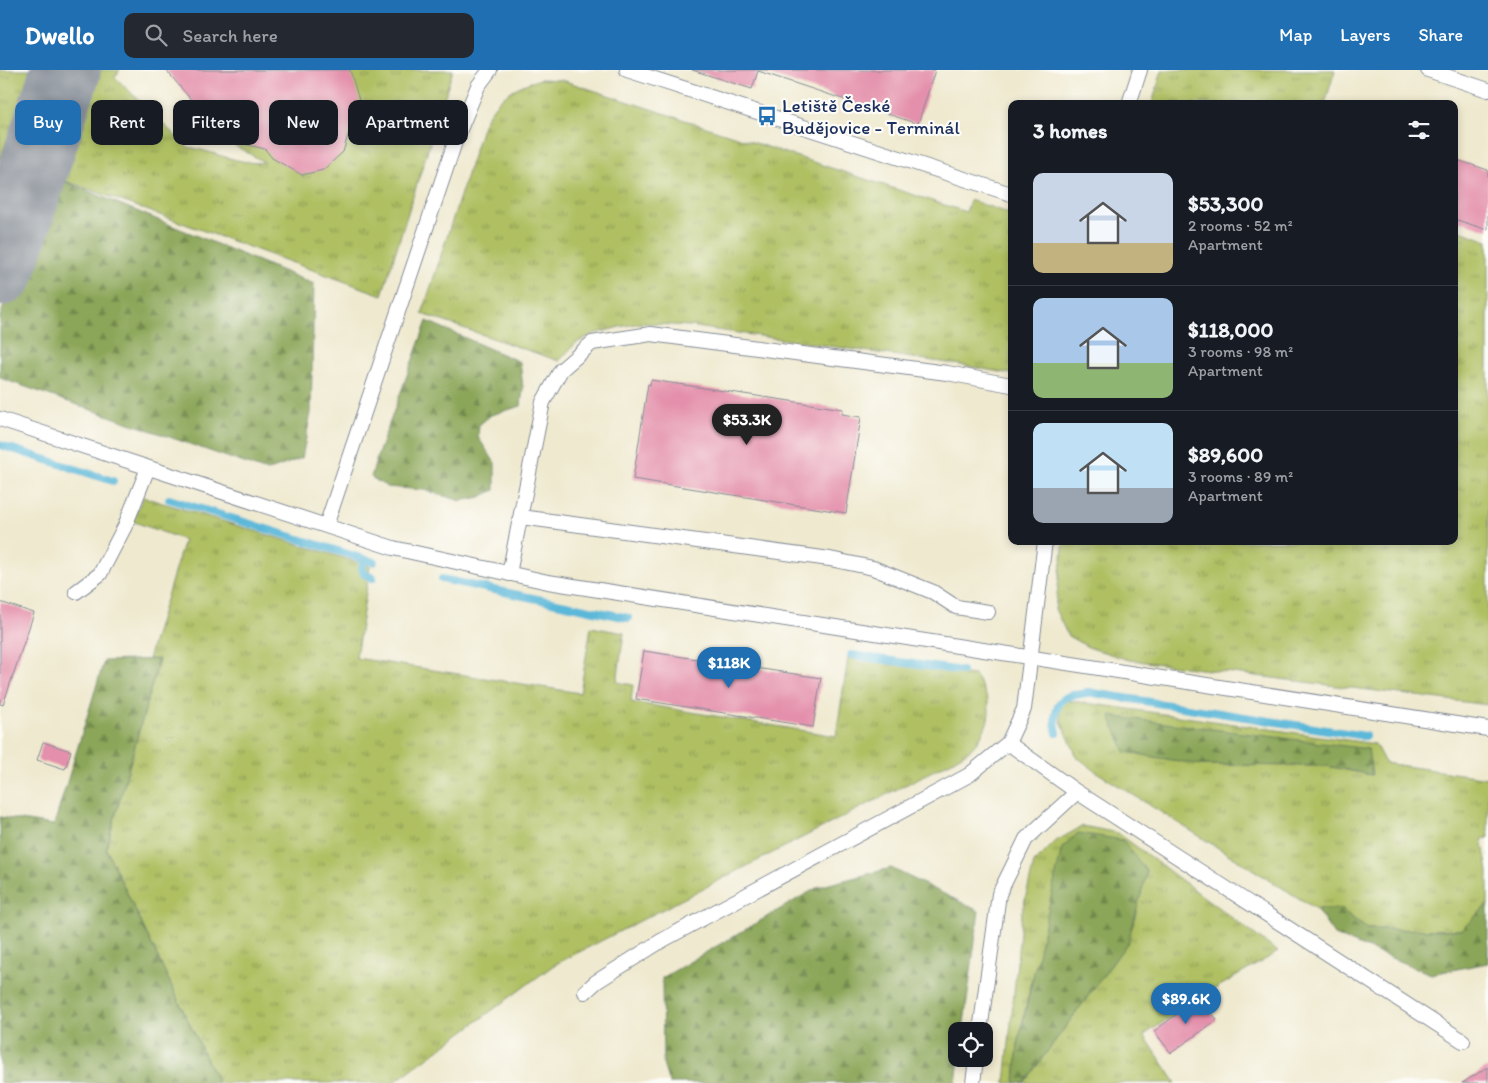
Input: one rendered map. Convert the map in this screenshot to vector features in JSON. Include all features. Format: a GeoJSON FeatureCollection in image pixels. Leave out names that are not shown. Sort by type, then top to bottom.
{"type":"FeatureCollection","features":[{"type":"Feature","properties":{"kind":"lane"},"geometry":{"type":"LineString","coordinates":[[326,526],[456,139],[478,86],[490,70]]}},
{"type":"Feature","properties":{"kind":"lane"},"geometry":{"type":"LineString","coordinates":[[627,70],[1008,193]]}},
{"type":"Feature","properties":{"kind":"lane"},"geometry":{"type":"LineString","coordinates":[[1130,100],[1140,70]]}},
{"type":"Feature","properties":{"kind":"lane"},"geometry":{"type":"LineString","coordinates":[[1428,70],[1488,90]]}},
{"type":"Feature","properties":{"kind":"lane"},"geometry":{"type":"LineString","coordinates":[[509,574],[543,402],[561,370],[592,343],[651,334],[947,373],[1008,385]]}},
{"type":"Feature","properties":{"kind":"lane"},"geometry":{"type":"LineString","coordinates":[[0,420],[392,548],[557,584],[1488,729]]}},
{"type":"Feature","properties":{"kind":"lane"},"geometry":{"type":"LineString","coordinates":[[76,592],[100,574],[125,526],[148,468]]}},
{"type":"Feature","properties":{"kind":"lane"},"geometry":{"type":"LineString","coordinates":[[521,517],[830,558],[872,568],[932,592],[956,606],[988,612]]}},
{"type":"Feature","properties":{"kind":"lane"},"geometry":{"type":"LineString","coordinates":[[585,992],[596,982],[661,941],[969,775],[1008,743],[1024,709],[1045,545]]}},
{"type":"Feature","properties":{"kind":"lane"},"geometry":{"type":"LineString","coordinates":[[1008,743],[1077,792],[1463,1041]]}},
{"type":"Feature","properties":{"kind":"lane"},"geometry":{"type":"LineString","coordinates":[[981,1022],[999,894],[1026,839],[1077,792]]}},
{"type":"Feature","properties":{"kind":"lane"},"geometry":{"type":"LineString","coordinates":[[973,1083],[975,1067]]}},
{"type":"Feature","properties":{"kind":"green space"},"geometry":{"type":"Polygon","coordinates":[[[0,70],[48,70],[39,100],[15,100],[15,145],[26,145],[9,204],[0,203],[0,70]]]}},
{"type":"Feature","properties":{"kind":"green space"},"geometry":{"type":"Polygon","coordinates":[[[82,70],[120,70],[115,77],[139,100],[91,100],[91,145],[163,145],[163,124],[173,133],[173,145],[185,145],[236,160],[255,163],[264,162],[234,145],[259,145],[259,100],[213,100],[187,70],[453,70],[444,100],[348,100],[348,145],[429,145],[382,295],[49,175],[58,145],[81,145],[81,100],[73,100],[82,70]]]}},
{"type":"Feature","properties":{"kind":"green space"},"geometry":{"type":"Polygon","coordinates":[[[1162,70],[1335,70],[1326,100],[1153,100],[1162,70]]]}},
{"type":"Feature","properties":{"kind":"green space"},"geometry":{"type":"Polygon","coordinates":[[[541,79],[562,80],[966,212],[970,200],[1008,213],[1008,373],[955,364],[689,326],[641,323],[594,334],[576,343],[559,361],[422,314],[483,125],[493,107],[506,94],[541,79]]]}},
{"type":"Feature","properties":{"kind":"green space"},"geometry":{"type":"Polygon","coordinates":[[[49,175],[314,284],[311,413],[302,458],[267,471],[0,378],[0,317],[49,175]]]}},
{"type":"Feature","properties":{"kind":"green space"},"geometry":{"type":"Polygon","coordinates":[[[1458,230],[1488,241],[1488,705],[1129,660],[1088,647],[1068,636],[1055,609],[1063,545],[1458,545],[1458,230]]]}},
{"type":"Feature","properties":{"kind":"green space"},"geometry":{"type":"Polygon","coordinates":[[[427,321],[520,362],[523,388],[521,406],[491,415],[479,425],[478,437],[495,463],[495,490],[480,497],[461,501],[424,490],[387,487],[371,477],[427,321]]]}},
{"type":"Feature","properties":{"kind":"green space"},"geometry":{"type":"Polygon","coordinates":[[[143,497],[370,566],[356,658],[580,693],[591,627],[624,633],[617,682],[633,685],[631,702],[836,736],[848,658],[974,675],[986,697],[989,712],[988,720],[981,736],[973,747],[952,761],[554,965],[393,1083],[218,1083],[106,849],[159,660],[148,659],[184,540],[132,521],[143,497]]]}},
{"type":"Feature","properties":{"kind":"green space"},"geometry":{"type":"Polygon","coordinates":[[[159,659],[106,849],[218,1083],[0,1083],[0,817],[54,825],[104,661],[159,659]]]}},
{"type":"Feature","properties":{"kind":"green space"},"geometry":{"type":"Polygon","coordinates":[[[1058,699],[1375,744],[1385,763],[1488,778],[1488,838],[1482,839],[1488,871],[1488,904],[1462,930],[1367,929],[1341,909],[1316,909],[1098,773],[1077,757],[1061,721],[1058,699]],[[1368,749],[1201,765],[1327,766],[1371,775],[1368,749]]]}},
{"type":"Feature","properties":{"kind":"green space"},"geometry":{"type":"Polygon","coordinates":[[[1110,716],[1368,749],[1372,775],[1327,766],[1201,765],[1125,752],[1110,716]]]}},
{"type":"Feature","properties":{"kind":"green space"},"geometry":{"type":"Polygon","coordinates":[[[1083,826],[1118,833],[1278,952],[1201,997],[1144,1035],[1176,1083],[1024,1083],[1128,942],[1032,978],[1018,1044],[1015,1083],[1005,1083],[1022,912],[1034,863],[1056,841],[1083,826]]]}},
{"type":"Feature","properties":{"kind":"green space"},"geometry":{"type":"Polygon","coordinates":[[[1078,833],[1123,840],[1147,872],[1128,942],[1024,1083],[1015,1083],[1018,1044],[1062,848],[1078,833]]]}},
{"type":"Feature","properties":{"kind":"green space"},"geometry":{"type":"Polygon","coordinates":[[[891,868],[979,911],[964,1022],[948,1022],[948,1067],[958,1067],[956,1083],[669,1083],[663,1064],[662,978],[818,887],[891,868]]]}},
{"type":"Feature","properties":{"kind":"green space"},"geometry":{"type":"Polygon","coordinates":[[[1488,904],[1488,963],[1431,974],[1334,935],[1316,909],[1341,909],[1367,929],[1461,930],[1488,904]]]}},
{"type":"Feature","properties":{"kind":"building"},"geometry":{"type":"Polygon","coordinates":[[[166,70],[350,70],[359,100],[348,100],[348,136],[343,152],[323,170],[302,175],[272,158],[265,149],[248,145],[259,145],[259,100],[191,100],[166,70]]]}},
{"type":"Feature","properties":{"kind":"building"},"geometry":{"type":"Polygon","coordinates":[[[692,70],[935,70],[918,124],[758,71],[752,89],[692,70]]]}},
{"type":"Feature","properties":{"kind":"building"},"geometry":{"type":"Polygon","coordinates":[[[1458,160],[1488,170],[1488,230],[1458,220],[1458,160]]]}},
{"type":"Feature","properties":{"kind":"building"},"geometry":{"type":"Polygon","coordinates":[[[651,380],[843,409],[842,414],[861,417],[846,513],[633,479],[648,384],[650,385],[651,380]]]}},
{"type":"Feature","properties":{"kind":"building"},"geometry":{"type":"Polygon","coordinates":[[[0,602],[34,613],[3,705],[0,704],[0,602]]]}},
{"type":"Feature","properties":{"kind":"building"},"geometry":{"type":"Polygon","coordinates":[[[644,651],[821,678],[813,727],[636,699],[644,651]]]}},
{"type":"Feature","properties":{"kind":"building"},"geometry":{"type":"Polygon","coordinates":[[[43,742],[71,751],[65,769],[37,760],[43,742]]]}},
{"type":"Feature","properties":{"kind":"building"},"geometry":{"type":"Polygon","coordinates":[[[1201,997],[1217,1020],[1171,1053],[1154,1031],[1201,997]]]}},
{"type":"Feature","properties":{"kind":"building"},"geometry":{"type":"Polygon","coordinates":[[[1488,1067],[1488,1083],[1462,1083],[1488,1067]]]}},
{"type":"Feature","properties":{"kind":"waterway"},"geometry":{"type":"LineString","coordinates":[[0,445],[113,481]]}},
{"type":"Feature","properties":{"kind":"waterway"},"geometry":{"type":"LineString","coordinates":[[169,499],[374,562]]}},
{"type":"Feature","properties":{"kind":"waterway"},"geometry":{"type":"LineString","coordinates":[[364,559],[362,569],[364,574],[373,578]]}},
{"type":"Feature","properties":{"kind":"waterway"},"geometry":{"type":"LineString","coordinates":[[442,579],[628,618]]}},
{"type":"Feature","properties":{"kind":"waterway"},"geometry":{"type":"LineString","coordinates":[[851,655],[962,671]]}},
{"type":"Feature","properties":{"kind":"waterway"},"geometry":{"type":"LineString","coordinates":[[1087,692],[1365,736]]}},
{"type":"Feature","properties":{"kind":"waterway"},"geometry":{"type":"LineString","coordinates":[[1057,733],[1055,721],[1059,704],[1068,697],[1091,692]]}},
{"type":"Feature","properties":{"kind":"taxiway"},"geometry":{"type":"LineString","coordinates":[[0,271],[66,70]]}},
{"type":"Feature","properties":{"kind":"place","name":"Letiště České Budějovice - Terminál"},"geometry":{"type":"Point","coordinates":[767,116]}}]}
